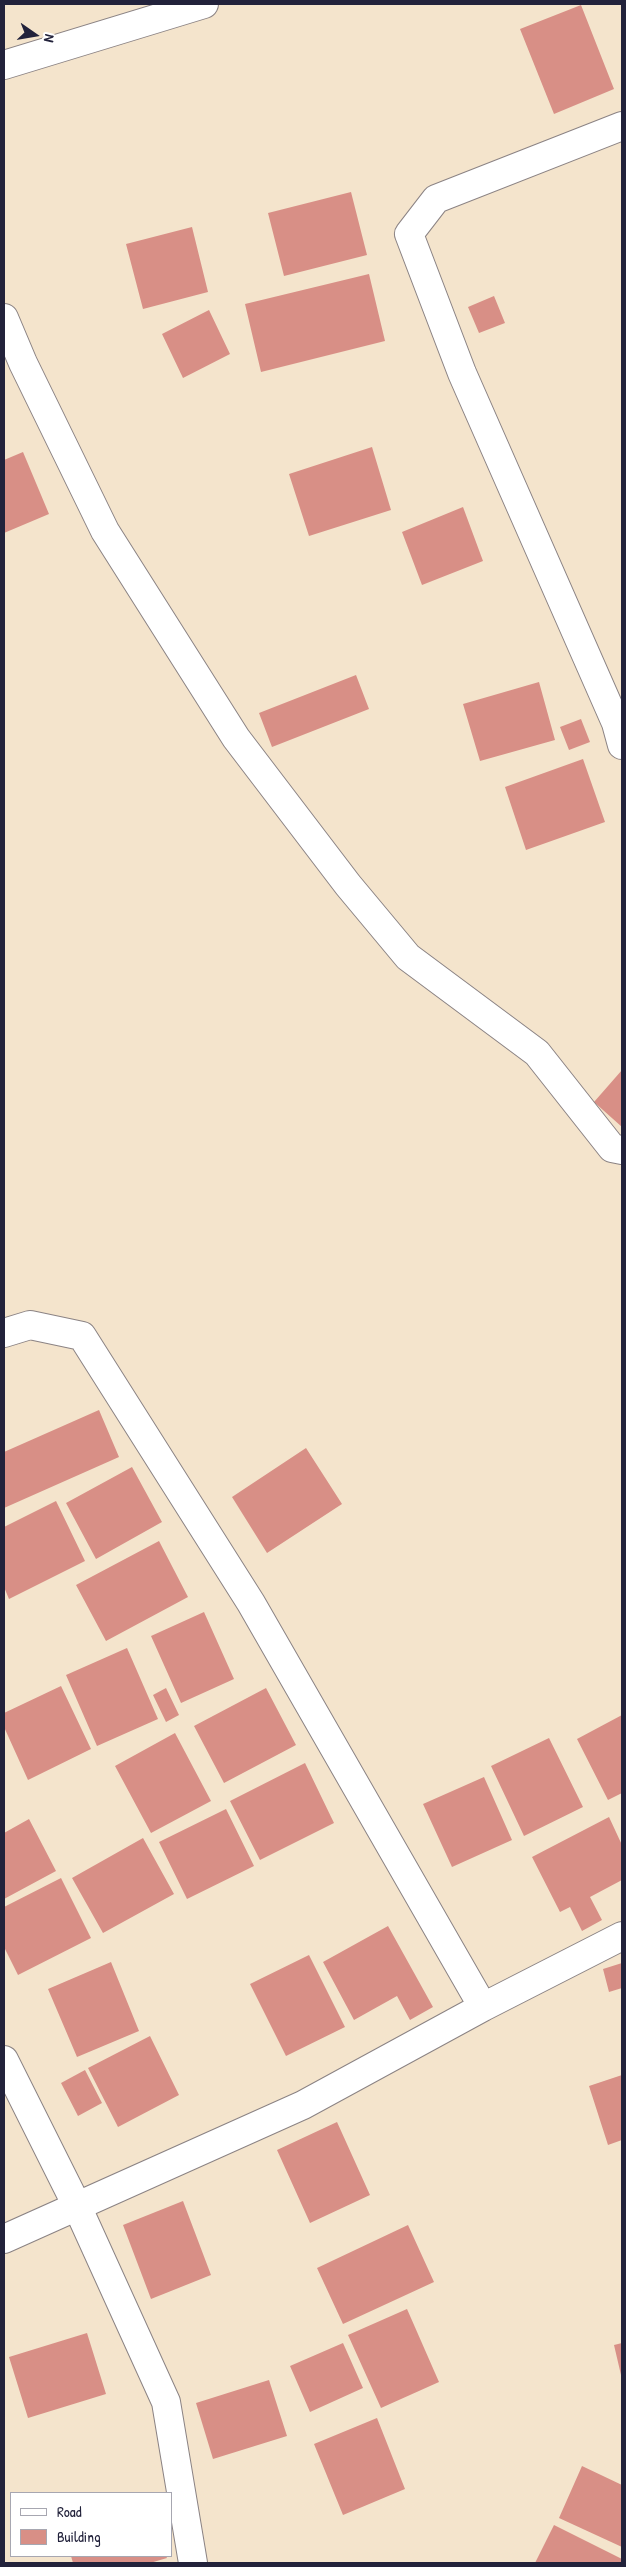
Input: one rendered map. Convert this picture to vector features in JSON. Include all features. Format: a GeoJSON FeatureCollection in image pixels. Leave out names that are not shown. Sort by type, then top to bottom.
{"type":"FeatureCollection","features":[{"type":"Feature","properties":{"kind":"street"},"geometry":{"type":"LineString","coordinates":[[4,65],[204,4]]}},
{"type":"Feature","properties":{"kind":"street"},"geometry":{"type":"LineString","coordinates":[[622,126],[436,199],[409,234],[462,373],[612,714],[622,745]]}},
{"type":"Feature","properties":{"kind":"street"},"geometry":{"type":"LineString","coordinates":[[4,318],[23,363],[105,531],[236,738],[348,885],[408,958],[537,1053],[612,1148],[622,1150]]}},
{"type":"Feature","properties":{"kind":"street"},"geometry":{"type":"LineString","coordinates":[[4,1333],[30,1325],[82,1336],[251,1603],[484,2007]]}},
{"type":"Feature","properties":{"kind":"street"},"geometry":{"type":"LineString","coordinates":[[4,2239],[303,2105],[484,2007],[622,1936]]}},
{"type":"Feature","properties":{"kind":"street"},"geometry":{"type":"LineString","coordinates":[[4,2060],[77,2206],[166,2402],[193,2563]]}},
{"type":"Feature","properties":{"kind":"building"},"geometry":{"type":"Polygon","coordinates":[[[581,5],[614,89],[554,114],[520,29],[581,5]]]}},
{"type":"Feature","properties":{"kind":"building"},"geometry":{"type":"Polygon","coordinates":[[[351,192],[367,255],[284,276],[268,213],[351,192]]]}},
{"type":"Feature","properties":{"kind":"building"},"geometry":{"type":"Polygon","coordinates":[[[192,227],[208,292],[143,309],[126,244],[192,227]]]}},
{"type":"Feature","properties":{"kind":"building"},"geometry":{"type":"Polygon","coordinates":[[[369,274],[385,341],[261,372],[245,304],[369,274]]]}},
{"type":"Feature","properties":{"kind":"building"},"geometry":{"type":"Polygon","coordinates":[[[494,296],[505,323],[479,333],[468,307],[494,296]]]}},
{"type":"Feature","properties":{"kind":"building"},"geometry":{"type":"Polygon","coordinates":[[[209,310],[230,354],[183,378],[162,334],[209,310]]]}},
{"type":"Feature","properties":{"kind":"building"},"geometry":{"type":"Polygon","coordinates":[[[372,447],[391,510],[309,536],[289,474],[372,447]]]}},
{"type":"Feature","properties":{"kind":"building"},"geometry":{"type":"Polygon","coordinates":[[[23,452],[49,514],[4,533],[4,460],[23,452]]]}},
{"type":"Feature","properties":{"kind":"building"},"geometry":{"type":"Polygon","coordinates":[[[463,507],[483,561],[422,585],[402,532],[463,507]]]}},
{"type":"Feature","properties":{"kind":"building"},"geometry":{"type":"Polygon","coordinates":[[[356,675],[369,709],[272,747],[259,713],[356,675]]]}},
{"type":"Feature","properties":{"kind":"building"},"geometry":{"type":"Polygon","coordinates":[[[539,682],[555,740],[480,761],[463,704],[539,682]]]}},
{"type":"Feature","properties":{"kind":"building"},"geometry":{"type":"Polygon","coordinates":[[[581,719],[590,742],[569,750],[560,727],[581,719]]]}},
{"type":"Feature","properties":{"kind":"building"},"geometry":{"type":"Polygon","coordinates":[[[583,759],[605,822],[526,850],[505,787],[583,759]]]}},
{"type":"Feature","properties":{"kind":"building"},"geometry":{"type":"Polygon","coordinates":[[[622,1070],[622,1127],[594,1102],[622,1070]]]}},
{"type":"Feature","properties":{"kind":"building"},"geometry":{"type":"Polygon","coordinates":[[[99,1410],[119,1457],[4,1508],[4,1452],[99,1410]]]}},
{"type":"Feature","properties":{"kind":"building"},"geometry":{"type":"Polygon","coordinates":[[[306,1448],[342,1504],[267,1553],[232,1497],[306,1448]]]}},
{"type":"Feature","properties":{"kind":"building"},"geometry":{"type":"Polygon","coordinates":[[[132,1467],[162,1522],[96,1559],[66,1503],[132,1467]]]}},
{"type":"Feature","properties":{"kind":"building"},"geometry":{"type":"Polygon","coordinates":[[[56,1501],[85,1561],[9,1599],[4,1587],[4,1527],[56,1501]]]}},
{"type":"Feature","properties":{"kind":"building"},"geometry":{"type":"Polygon","coordinates":[[[159,1541],[188,1597],[106,1641],[76,1585],[159,1541]]]}},
{"type":"Feature","properties":{"kind":"building"},"geometry":{"type":"Polygon","coordinates":[[[204,1612],[234,1679],[181,1703],[151,1636],[204,1612]]]}},
{"type":"Feature","properties":{"kind":"building"},"geometry":{"type":"Polygon","coordinates":[[[127,1648],[158,1719],[97,1746],[66,1675],[127,1648]]]}},
{"type":"Feature","properties":{"kind":"building"},"geometry":{"type":"Polygon","coordinates":[[[61,1686],[91,1749],[28,1780],[4,1727],[4,1713],[61,1686]]]}},
{"type":"Feature","properties":{"kind":"building"},"geometry":{"type":"Polygon","coordinates":[[[166,1688],[179,1715],[166,1722],[153,1695],[166,1688]]]}},
{"type":"Feature","properties":{"kind":"building"},"geometry":{"type":"Polygon","coordinates":[[[266,1688],[296,1745],[224,1783],[194,1726],[266,1688]]]}},
{"type":"Feature","properties":{"kind":"building"},"geometry":{"type":"Polygon","coordinates":[[[622,1715],[622,1793],[608,1800],[577,1739],[622,1715]]]}},
{"type":"Feature","properties":{"kind":"building"},"geometry":{"type":"Polygon","coordinates":[[[175,1733],[211,1801],[151,1833],[115,1766],[175,1733]]]}},
{"type":"Feature","properties":{"kind":"building"},"geometry":{"type":"Polygon","coordinates":[[[549,1738],[583,1807],[524,1836],[491,1766],[549,1738]]]}},
{"type":"Feature","properties":{"kind":"building"},"geometry":{"type":"Polygon","coordinates":[[[305,1763],[334,1823],[260,1860],[230,1801],[305,1763]]]}},
{"type":"Feature","properties":{"kind":"building"},"geometry":{"type":"Polygon","coordinates":[[[484,1777],[512,1840],[452,1867],[423,1804],[484,1777]]]}},
{"type":"Feature","properties":{"kind":"building"},"geometry":{"type":"Polygon","coordinates":[[[226,1809],[254,1866],[187,1899],[159,1842],[226,1809]]]}},
{"type":"Feature","properties":{"kind":"building"},"geometry":{"type":"Polygon","coordinates":[[[609,1817],[622,1845],[622,1880],[590,1897],[602,1920],[582,1931],[570,1907],[560,1912],[532,1857],[609,1817]]]}},
{"type":"Feature","properties":{"kind":"building"},"geometry":{"type":"Polygon","coordinates":[[[29,1819],[56,1871],[4,1899],[4,1833],[29,1819]]]}},
{"type":"Feature","properties":{"kind":"building"},"geometry":{"type":"Polygon","coordinates":[[[143,1838],[174,1894],[103,1933],[72,1878],[143,1838]]]}},
{"type":"Feature","properties":{"kind":"building"},"geometry":{"type":"Polygon","coordinates":[[[61,1878],[91,1938],[18,1975],[4,1947],[4,1907],[61,1878]]]}},
{"type":"Feature","properties":{"kind":"building"},"geometry":{"type":"Polygon","coordinates":[[[388,1926],[433,2007],[410,2020],[397,1996],[354,2020],[323,1962],[388,1926]]]}},
{"type":"Feature","properties":{"kind":"building"},"geometry":{"type":"Polygon","coordinates":[[[309,1955],[345,2027],[286,2056],[250,1984],[309,1955]]]}},
{"type":"Feature","properties":{"kind":"building"},"geometry":{"type":"Polygon","coordinates":[[[111,1962],[139,2031],[77,2057],[48,1989],[111,1962]]]}},
{"type":"Feature","properties":{"kind":"building"},"geometry":{"type":"Polygon","coordinates":[[[622,1963],[622,1988],[609,1992],[603,1969],[622,1963]]]}},
{"type":"Feature","properties":{"kind":"building"},"geometry":{"type":"Polygon","coordinates":[[[150,2036],[179,2095],[118,2127],[88,2068],[150,2036]]]}},
{"type":"Feature","properties":{"kind":"building"},"geometry":{"type":"Polygon","coordinates":[[[85,2070],[102,2103],[78,2116],[61,2083],[85,2070]]]}},
{"type":"Feature","properties":{"kind":"building"},"geometry":{"type":"Polygon","coordinates":[[[622,2075],[622,2140],[608,2145],[589,2086],[622,2075]]]}},
{"type":"Feature","properties":{"kind":"building"},"geometry":{"type":"Polygon","coordinates":[[[337,2122],[370,2195],[310,2223],[277,2150],[337,2122]]]}},
{"type":"Feature","properties":{"kind":"building"},"geometry":{"type":"Polygon","coordinates":[[[183,2201],[211,2275],[151,2299],[123,2225],[183,2201]]]}},
{"type":"Feature","properties":{"kind":"building"},"geometry":{"type":"Polygon","coordinates":[[[408,2225],[434,2282],[343,2324],[317,2268],[408,2225]]]}},
{"type":"Feature","properties":{"kind":"building"},"geometry":{"type":"Polygon","coordinates":[[[407,2309],[439,2382],[381,2408],[348,2335],[407,2309]]]}},
{"type":"Feature","properties":{"kind":"building"},"geometry":{"type":"Polygon","coordinates":[[[87,2333],[106,2394],[28,2418],[9,2357],[87,2333]]]}},
{"type":"Feature","properties":{"kind":"building"},"geometry":{"type":"Polygon","coordinates":[[[343,2343],[363,2388],[310,2412],[290,2366],[343,2343]]]}},
{"type":"Feature","properties":{"kind":"building"},"geometry":{"type":"Polygon","coordinates":[[[622,2343],[622,2375],[621,2375],[614,2345],[622,2343]]]}},
{"type":"Feature","properties":{"kind":"building"},"geometry":{"type":"Polygon","coordinates":[[[269,2380],[287,2436],[213,2459],[196,2403],[269,2380]]]}},
{"type":"Feature","properties":{"kind":"building"},"geometry":{"type":"Polygon","coordinates":[[[377,2418],[405,2489],[343,2515],[314,2444],[377,2418]]]}},
{"type":"Feature","properties":{"kind":"building"},"geometry":{"type":"Polygon","coordinates":[[[582,2466],[622,2485],[622,2547],[559,2518],[582,2466]]]}},
{"type":"Feature","properties":{"kind":"building"},"geometry":{"type":"Polygon","coordinates":[[[554,2525],[622,2559],[622,2563],[535,2563],[554,2525]]]}},
{"type":"Feature","properties":{"kind":"building"},"geometry":{"type":"Polygon","coordinates":[[[71,2557],[167,2558],[150,2563],[73,2563],[71,2557]]]}}]}
